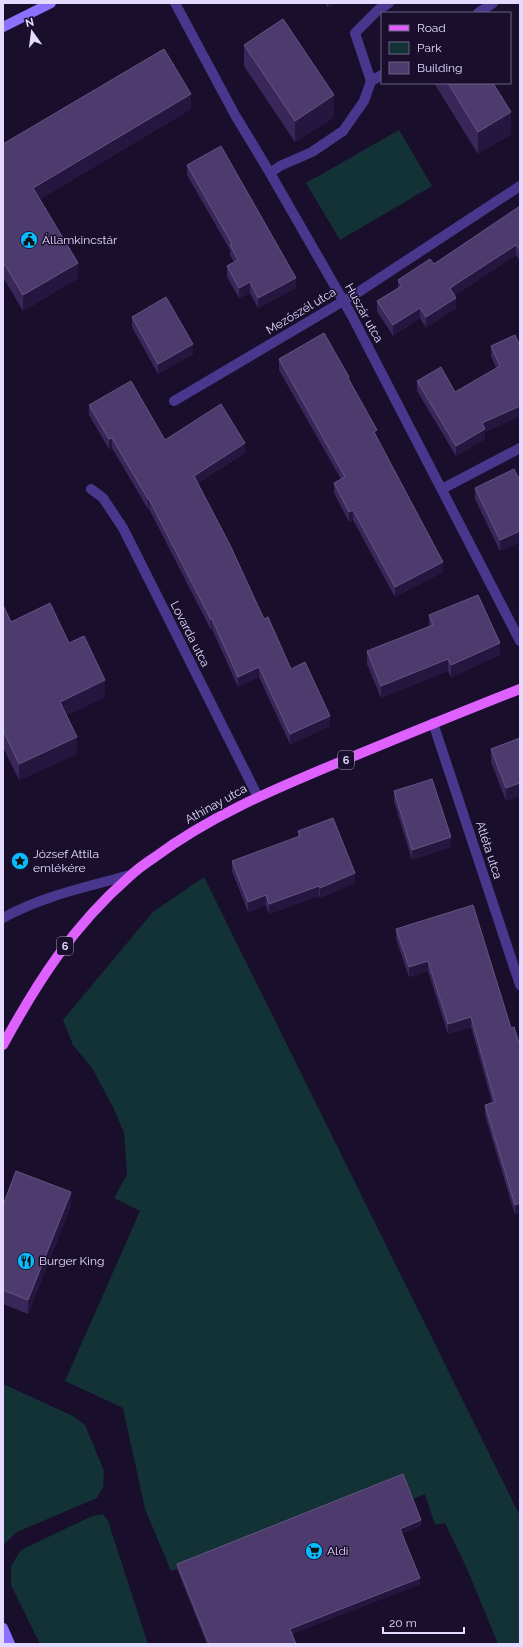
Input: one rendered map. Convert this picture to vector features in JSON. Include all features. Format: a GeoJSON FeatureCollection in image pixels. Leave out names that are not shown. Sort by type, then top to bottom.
{"type":"FeatureCollection","features":[{"type":"Feature","properties":{"kind":"main road","name":"Athinay utca"},"geometry":{"type":"LineString","coordinates":[[3,1045],[35,988],[82,923],[130,876],[170,846],[215,818],[258,796],[520,689]]}},
{"type":"Feature","properties":{"kind":"street"},"geometry":{"type":"LineString","coordinates":[[3,27],[50,3]]}},
{"type":"Feature","properties":{"kind":"street","name":"Huszár utca"},"geometry":{"type":"LineString","coordinates":[[175,3],[235,115],[352,316],[520,641]]}},
{"type":"Feature","properties":{"kind":"street"},"geometry":{"type":"LineString","coordinates":[[270,173],[280,166],[312,152],[343,131],[364,101],[371,81],[355,33],[378,10],[389,3]]}},
{"type":"Feature","properties":{"kind":"street"},"geometry":{"type":"LineString","coordinates":[[480,12],[494,3]]}},
{"type":"Feature","properties":{"kind":"street"},"geometry":{"type":"LineString","coordinates":[[371,81],[381,75]]}},
{"type":"Feature","properties":{"kind":"street","name":"Mezőszél utca"},"geometry":{"type":"LineString","coordinates":[[174,401],[342,301],[520,186]]}},
{"type":"Feature","properties":{"kind":"street"},"geometry":{"type":"LineString","coordinates":[[442,489],[520,448]]}},
{"type":"Feature","properties":{"kind":"street","name":"Lovarda utca"},"geometry":{"type":"LineString","coordinates":[[91,489],[103,498],[123,528],[258,796]]}},
{"type":"Feature","properties":{"kind":"street","name":"Atléta utca"},"geometry":{"type":"LineString","coordinates":[[434,723],[520,985]]}},
{"type":"Feature","properties":{"kind":"street"},"geometry":{"type":"LineString","coordinates":[[3,918],[16,911],[59,894],[130,876]]}},
{"type":"Feature","properties":{"kind":"street"},"geometry":{"type":"LineString","coordinates":[[3,1628],[10,1644]]}},
{"type":"Feature","properties":{"kind":"green space"},"geometry":{"type":"Polygon","coordinates":[[[399,130],[432,186],[340,240],[306,183],[399,130]]]}},
{"type":"Feature","properties":{"kind":"green space"},"geometry":{"type":"Polygon","coordinates":[[[204,877],[520,1516],[520,1644],[498,1644],[468,1571],[445,1523],[435,1525],[425,1494],[411,1500],[171,1571],[145,1509],[123,1408],[65,1381],[140,1211],[114,1198],[127,1175],[124,1133],[113,1107],[92,1068],[73,1045],[63,1020],[153,912],[204,877]]]}},
{"type":"Feature","properties":{"kind":"green space"},"geometry":{"type":"Polygon","coordinates":[[[3,1384],[73,1416],[85,1425],[104,1471],[103,1487],[97,1498],[17,1532],[3,1545],[3,1384]]]}},
{"type":"Feature","properties":{"kind":"green space"},"geometry":{"type":"Polygon","coordinates":[[[103,1514],[108,1521],[148,1644],[40,1644],[11,1585],[11,1566],[21,1550],[92,1516],[103,1514]]]}},
{"type":"Feature","properties":{"kind":"building"},"geometry":{"type":"Polygon","coordinates":[[[283,19],[334,95],[295,121],[244,45],[283,19]]]}},
{"type":"Feature","properties":{"kind":"building"},"geometry":{"type":"Polygon","coordinates":[[[164,49],[191,94],[33,188],[78,263],[23,295],[3,262],[3,144],[164,49]]]}},
{"type":"Feature","properties":{"kind":"building"},"geometry":{"type":"Polygon","coordinates":[[[449,84],[494,84],[511,112],[478,132],[449,84]]]}},
{"type":"Feature","properties":{"kind":"building"},"geometry":{"type":"Polygon","coordinates":[[[221,146],[296,278],[258,298],[250,282],[239,288],[227,266],[238,260],[230,245],[232,244],[187,165],[221,146]]]}},
{"type":"Feature","properties":{"kind":"building"},"geometry":{"type":"Polygon","coordinates":[[[520,206],[520,250],[516,245],[450,288],[456,298],[426,317],[420,308],[393,325],[377,301],[402,286],[398,280],[430,259],[434,264],[520,206]]]}},
{"type":"Feature","properties":{"kind":"building"},"geometry":{"type":"Polygon","coordinates":[[[166,297],[193,344],[158,364],[132,317],[166,297]]]}},
{"type":"Feature","properties":{"kind":"building"},"geometry":{"type":"Polygon","coordinates":[[[324,333],[377,430],[374,432],[443,562],[395,587],[353,510],[349,512],[334,483],[345,477],[279,359],[324,333]]]}},
{"type":"Feature","properties":{"kind":"building"},"geometry":{"type":"Polygon","coordinates":[[[515,335],[520,346],[520,406],[482,423],[485,429],[456,446],[417,381],[441,367],[455,392],[500,366],[491,346],[515,335]]]}},
{"type":"Feature","properties":{"kind":"building"},"geometry":{"type":"Polygon","coordinates":[[[131,381],[165,440],[221,404],[245,443],[194,476],[230,545],[264,619],[268,617],[291,669],[305,662],[330,716],[290,734],[259,667],[238,677],[212,619],[211,620],[149,499],[112,438],[109,439],[89,405],[131,381]]]}},
{"type":"Feature","properties":{"kind":"building"},"geometry":{"type":"Polygon","coordinates":[[[514,469],[518,477],[520,476],[520,531],[500,540],[475,488],[514,469]]]}},
{"type":"Feature","properties":{"kind":"building"},"geometry":{"type":"Polygon","coordinates":[[[478,595],[500,643],[451,665],[448,659],[381,686],[367,651],[433,625],[429,615],[478,595]]]}},
{"type":"Feature","properties":{"kind":"building"},"geometry":{"type":"Polygon","coordinates":[[[50,603],[69,643],[84,636],[105,680],[60,702],[77,737],[19,764],[3,730],[3,605],[11,622],[50,603]]]}},
{"type":"Feature","properties":{"kind":"building"},"geometry":{"type":"Polygon","coordinates":[[[520,738],[520,783],[506,788],[491,749],[520,738]]]}},
{"type":"Feature","properties":{"kind":"building"},"geometry":{"type":"Polygon","coordinates":[[[432,779],[451,837],[412,850],[394,791],[432,779]]]}},
{"type":"Feature","properties":{"kind":"building"},"geometry":{"type":"Polygon","coordinates":[[[333,818],[355,873],[320,888],[319,886],[269,904],[266,895],[248,902],[232,861],[300,836],[298,831],[333,818]]]}},
{"type":"Feature","properties":{"kind":"building"},"geometry":{"type":"Polygon","coordinates":[[[473,905],[511,1028],[514,1027],[520,1046],[520,1203],[515,1205],[485,1105],[495,1102],[471,1017],[448,1024],[428,961],[409,967],[396,929],[473,905]]]}},
{"type":"Feature","properties":{"kind":"building","name":"Burger King"},"geometry":{"type":"Polygon","coordinates":[[[16,1171],[71,1192],[28,1300],[3,1290],[3,1205],[16,1171]]]}},
{"type":"Feature","properties":{"kind":"building","name":"Aldi"},"geometry":{"type":"Polygon","coordinates":[[[403,1474],[421,1520],[400,1529],[420,1578],[290,1629],[296,1644],[209,1644],[177,1564],[403,1474]]]}},
{"type":"Feature","properties":{"kind":"place","name":"Államkincstár"},"geometry":{"type":"Point","coordinates":[29,240]}},
{"type":"Feature","properties":{"kind":"place","name":"József Attila emlékére"},"geometry":{"type":"Point","coordinates":[20,861]}},
{"type":"Feature","properties":{"kind":"place","name":"Burger King"},"geometry":{"type":"Point","coordinates":[26,1261]}},
{"type":"Feature","properties":{"kind":"place","name":"Aldi"},"geometry":{"type":"Point","coordinates":[314,1551]}}]}
